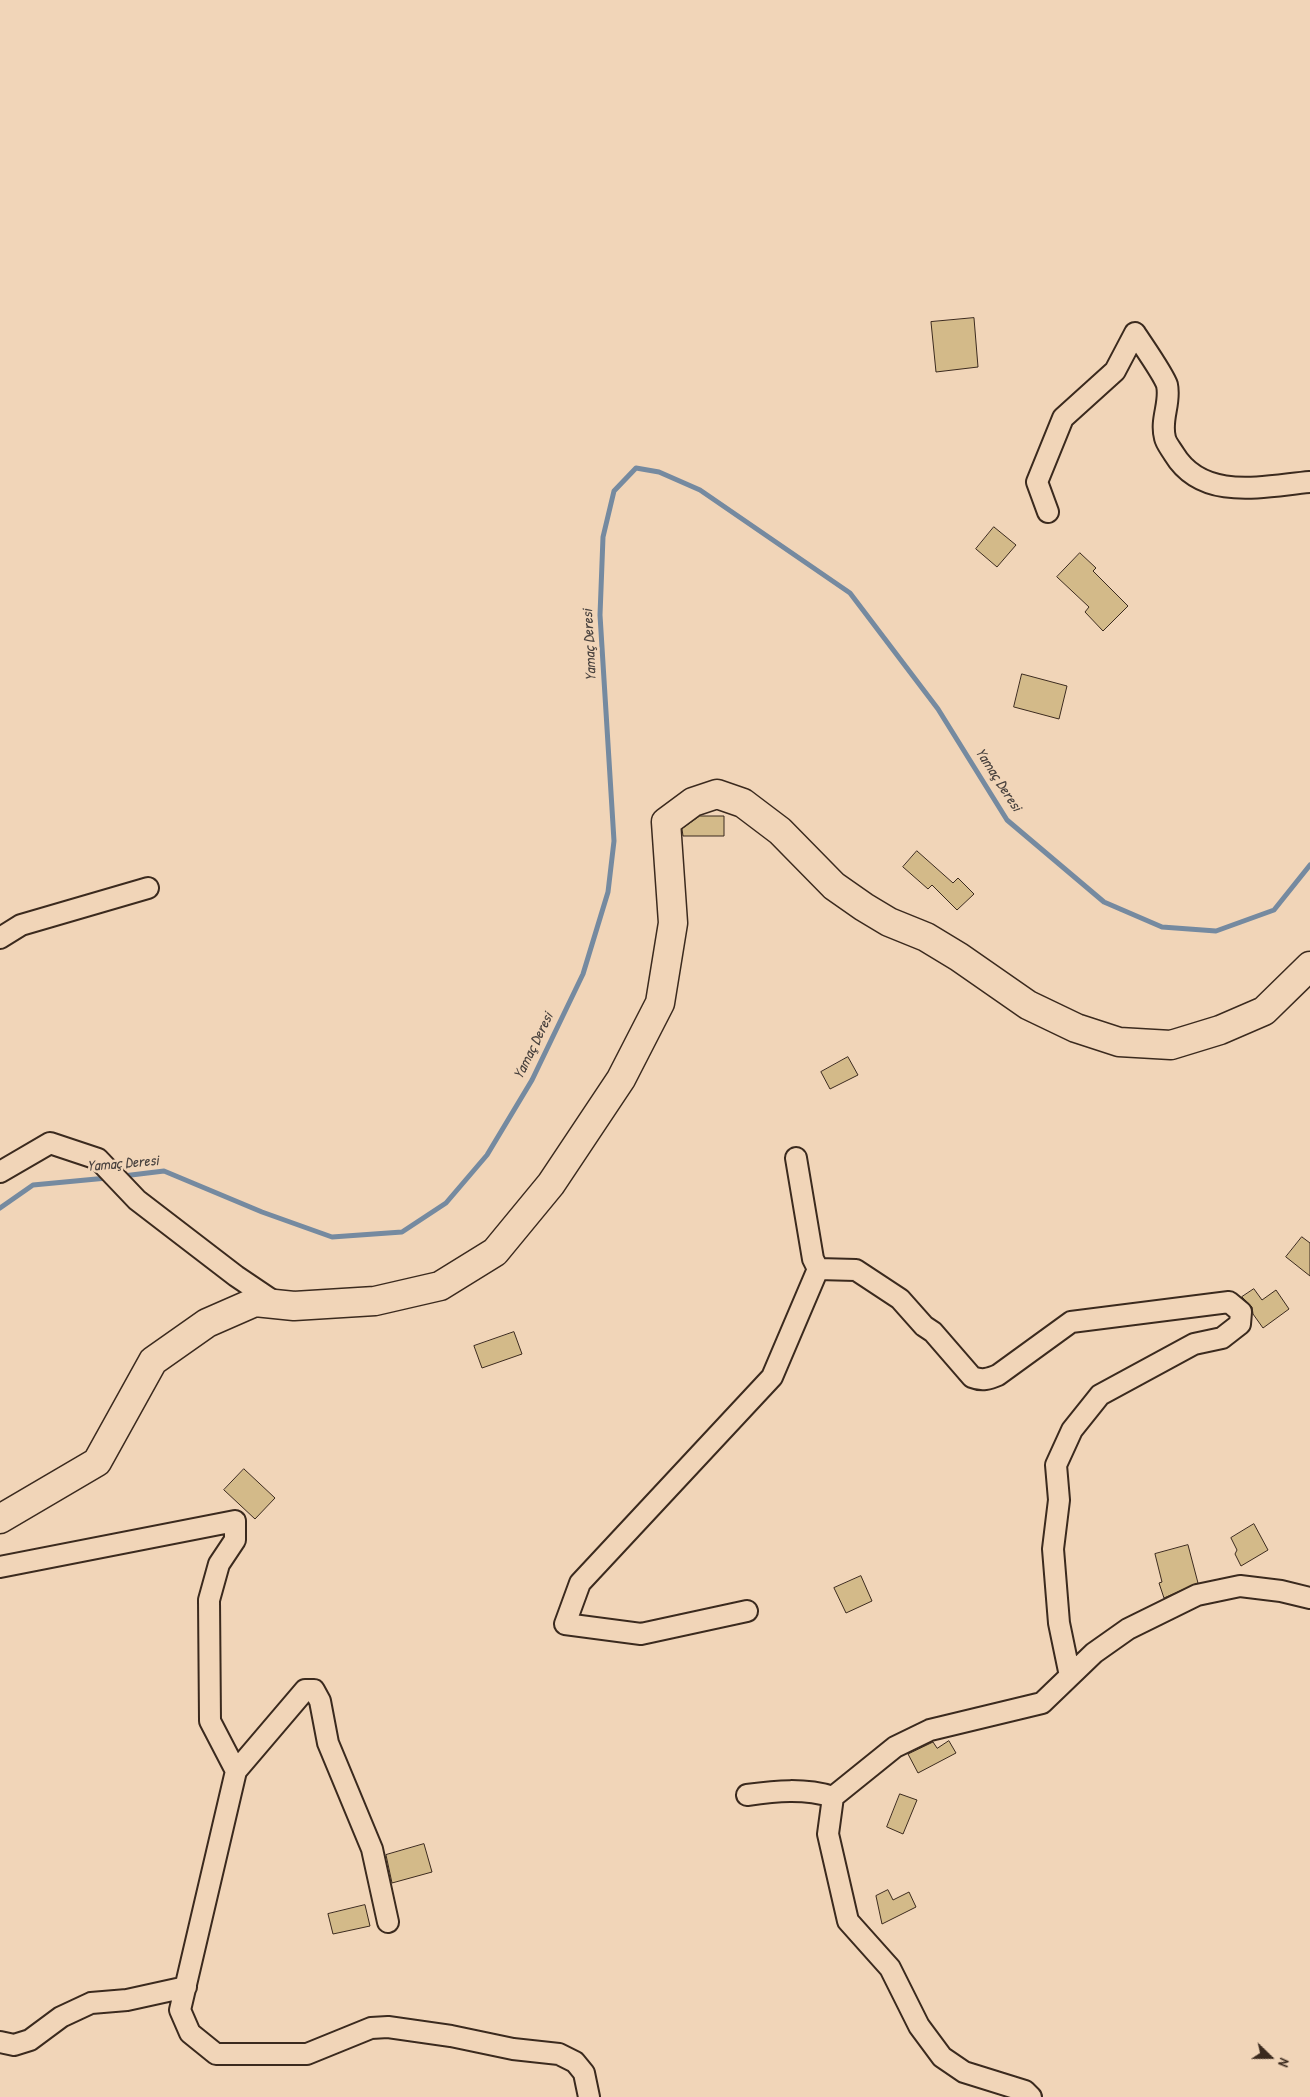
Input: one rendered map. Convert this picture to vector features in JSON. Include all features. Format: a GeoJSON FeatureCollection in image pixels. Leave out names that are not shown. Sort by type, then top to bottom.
{"type":"FeatureCollection","features":[{"type":"Feature","properties":{"kind":"street"},"geometry":{"type":"LineString","coordinates":[[1048,512],[1037,482],[1063,418],[1115,371],[1135,333],[1167,384],[1168,401],[1162,423],[1165,440],[1179,463],[1197,478],[1218,486],[1238,488],[1310,482]]}},
{"type":"Feature","properties":{"kind":"street"},"geometry":{"type":"LineString","coordinates":[[0,1520],[97,1462],[153,1361],[207,1323],[255,1302],[294,1306],[375,1301],[440,1286],[495,1252],[551,1184],[621,1079],[660,1002],[673,923],[666,822],[693,802],[717,794],[743,803],[780,831],[834,886],[864,907],[889,922],[926,937],[960,957],[1028,1005],[1076,1028],[1119,1042],[1171,1045],[1220,1030],[1264,1011],[1310,966]]}},
{"type":"Feature","properties":{"kind":"street"},"geometry":{"type":"LineString","coordinates":[[0,938],[21,925],[148,888]]}},
{"type":"Feature","properties":{"kind":"street"},"geometry":{"type":"LineString","coordinates":[[0,1172],[50,1143],[98,1159],[136,1200],[236,1276],[278,1304]]}},
{"type":"Feature","properties":{"kind":"street"},"geometry":{"type":"LineString","coordinates":[[747,1612],[641,1634],[565,1624],[580,1583],[772,1377],[818,1269],[813,1259],[796,1158]]}},
{"type":"Feature","properties":{"kind":"street"},"geometry":{"type":"LineString","coordinates":[[818,1269],[856,1270],[900,1299],[924,1326],[933,1332],[972,1377],[978,1380],[988,1380],[998,1375],[1071,1322],[1229,1302],[1241,1312],[1240,1324],[1222,1338],[1194,1344],[1100,1395],[1072,1430],[1056,1465],[1059,1500],[1053,1548],[1059,1623],[1070,1676]]}},
{"type":"Feature","properties":{"kind":"street"},"geometry":{"type":"LineString","coordinates":[[0,1567],[235,1521],[235,1540],[218,1564],[209,1600],[209,1610],[210,1721],[236,1771]]}},
{"type":"Feature","properties":{"kind":"street"},"geometry":{"type":"LineString","coordinates":[[1031,2097],[1025,2091],[964,2072],[942,2057],[919,2026],[890,1968],[848,1921],[828,1834],[833,1797],[895,1747],[930,1730],[1042,1704],[1094,1653],[1128,1629],[1197,1595],[1240,1586],[1281,1591],[1310,1598]]}},
{"type":"Feature","properties":{"kind":"street"},"geometry":{"type":"LineString","coordinates":[[388,1922],[372,1849],[328,1743],[320,1701],[314,1690],[306,1690],[236,1771],[180,2010],[190,2033],[216,2054],[307,2054],[371,2028],[388,2027],[451,2036],[513,2049],[559,2054],[575,2062],[584,2073],[589,2097]]}},
{"type":"Feature","properties":{"kind":"street"},"geometry":{"type":"LineString","coordinates":[[747,1794],[781,1790],[819,1793],[833,1797]]}},
{"type":"Feature","properties":{"kind":"street"},"geometry":{"type":"LineString","coordinates":[[0,2042],[14,2045],[30,2040],[61,2017],[91,2004],[127,2000],[186,1986]]}},
{"type":"Feature","properties":{"kind":"building"},"geometry":{"type":"Polygon","coordinates":[[[974,318],[978,367],[936,372],[931,322],[974,318]]]}},
{"type":"Feature","properties":{"kind":"building"},"geometry":{"type":"Polygon","coordinates":[[[994,527],[1016,545],[997,567],[976,549],[994,527]]]}},
{"type":"Feature","properties":{"kind":"building"},"geometry":{"type":"Polygon","coordinates":[[[1080,553],[1096,568],[1093,571],[1128,606],[1103,631],[1085,612],[1089,607],[1057,577],[1080,553]]]}},
{"type":"Feature","properties":{"kind":"building"},"geometry":{"type":"Polygon","coordinates":[[[1022,674],[1067,686],[1059,719],[1014,707],[1022,674]]]}},
{"type":"Feature","properties":{"kind":"building"},"geometry":{"type":"Polygon","coordinates":[[[700,816],[724,816],[724,836],[683,836],[682,829],[700,816]]]}},
{"type":"Feature","properties":{"kind":"building"},"geometry":{"type":"Polygon","coordinates":[[[917,851],[953,883],[958,878],[974,894],[957,910],[932,885],[928,889],[903,867],[917,851]]]}},
{"type":"Feature","properties":{"kind":"building"},"geometry":{"type":"Polygon","coordinates":[[[848,1057],[858,1075],[830,1089],[821,1072],[848,1057]]]}},
{"type":"Feature","properties":{"kind":"building"},"geometry":{"type":"Polygon","coordinates":[[[1302,1237],[1310,1243],[1310,1276],[1286,1257],[1302,1237]]]}},
{"type":"Feature","properties":{"kind":"building"},"geometry":{"type":"Polygon","coordinates":[[[1254,1289],[1262,1300],[1276,1290],[1289,1309],[1263,1328],[1253,1314],[1252,1307],[1242,1297],[1254,1289]]]}},
{"type":"Feature","properties":{"kind":"building"},"geometry":{"type":"Polygon","coordinates":[[[514,1332],[522,1354],[482,1368],[474,1346],[514,1332]]]}},
{"type":"Feature","properties":{"kind":"building"},"geometry":{"type":"Polygon","coordinates":[[[244,1469],[275,1498],[255,1519],[224,1490],[244,1469]]]}},
{"type":"Feature","properties":{"kind":"building"},"geometry":{"type":"Polygon","coordinates":[[[1254,1524],[1268,1550],[1241,1566],[1235,1554],[1237,1550],[1231,1538],[1254,1524]]]}},
{"type":"Feature","properties":{"kind":"building"},"geometry":{"type":"Polygon","coordinates":[[[1188,1545],[1198,1583],[1164,1598],[1159,1583],[1162,1582],[1155,1554],[1188,1545]]]}},
{"type":"Feature","properties":{"kind":"building"},"geometry":{"type":"Polygon","coordinates":[[[861,1576],[872,1601],[846,1613],[834,1588],[861,1576]]]}},
{"type":"Feature","properties":{"kind":"building"},"geometry":{"type":"Polygon","coordinates":[[[949,1741],[956,1753],[918,1773],[908,1754],[933,1742],[937,1748],[949,1741]]]}},
{"type":"Feature","properties":{"kind":"building"},"geometry":{"type":"Polygon","coordinates":[[[900,1794],[917,1800],[903,1834],[887,1827],[900,1794]]]}},
{"type":"Feature","properties":{"kind":"building"},"geometry":{"type":"Polygon","coordinates":[[[424,1844],[432,1872],[392,1883],[386,1855],[424,1844]]]}},
{"type":"Feature","properties":{"kind":"building"},"geometry":{"type":"Polygon","coordinates":[[[888,1890],[893,1900],[909,1892],[916,1907],[882,1924],[876,1896],[888,1890]]]}},
{"type":"Feature","properties":{"kind":"building"},"geometry":{"type":"Polygon","coordinates":[[[365,1905],[370,1926],[333,1934],[328,1914],[365,1905]]]}},
{"type":"Feature","properties":{"kind":"waterway","name":"Yamaç Deresi"},"geometry":{"type":"LineString","coordinates":[[123,1176],[164,1171],[262,1212],[332,1237],[402,1232],[446,1203],[487,1155],[532,1080],[583,974],[608,892],[614,841],[600,615],[603,537],[614,491],[636,468],[659,472],[700,490],[850,593],[938,709],[1007,820],[1104,902],[1162,927],[1216,931],[1274,910],[1310,865]]}},
{"type":"Feature","properties":{"kind":"waterway","name":"Yamaç Deresi"},"geometry":{"type":"LineString","coordinates":[[0,1208],[33,1185],[107,1178]]}}]}
